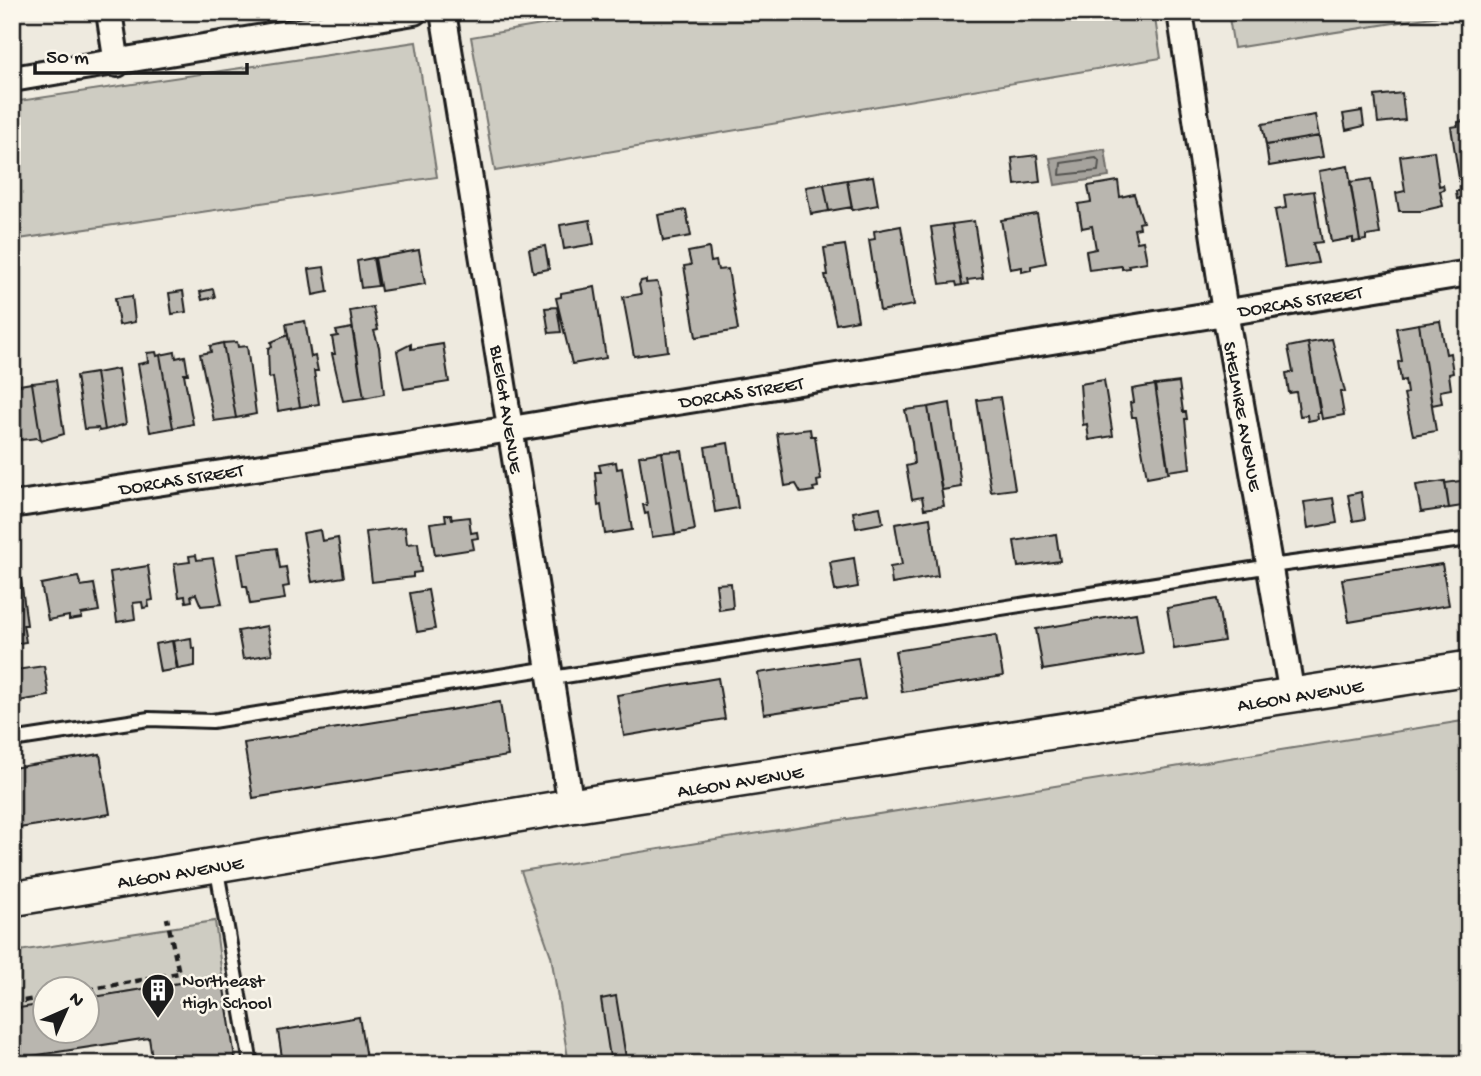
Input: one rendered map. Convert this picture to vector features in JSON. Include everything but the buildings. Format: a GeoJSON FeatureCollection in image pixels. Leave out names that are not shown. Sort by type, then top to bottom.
{"type":"FeatureCollection","features":[{"type":"Feature","properties":{"kind":"street"},"geometry":{"type":"LineString","coordinates":[[109,12],[117,64]]}},
{"type":"Feature","properties":{"kind":"street"},"geometry":{"type":"LineString","coordinates":[[12,79],[117,64],[414,12]]}},
{"type":"Feature","properties":{"kind":"street","name":"BLEIGH AVENUE"},"geometry":{"type":"LineString","coordinates":[[443,12],[571,806]]}},
{"type":"Feature","properties":{"kind":"street","name":"SHELMIRE AVENUE"},"geometry":{"type":"LineString","coordinates":[[1180,12],[1225,312],[1292,695]]}},
{"type":"Feature","properties":{"kind":"street","name":"DORCAS STREET"},"geometry":{"type":"LineString","coordinates":[[12,505],[511,429],[1469,273]]}},
{"type":"Feature","properties":{"kind":"street","name":"ALGON AVENUE"},"geometry":{"type":"LineString","coordinates":[[12,899],[571,806],[1469,668]]}},
{"type":"Feature","properties":{"kind":"lane"},"geometry":{"type":"LineString","coordinates":[[12,740],[149,719],[212,721],[1469,539]]}},
{"type":"Feature","properties":{"kind":"lane"},"geometry":{"type":"LineString","coordinates":[[216,865],[251,1064]]}},
{"type":"Feature","properties":{"kind":"path"},"geometry":{"type":"LineString","coordinates":[[102,987],[180,973],[167,918]]}},
{"type":"Feature","properties":{"kind":"path"},"geometry":{"type":"LineString","coordinates":[[12,1003],[32,999]]}},
{"type":"Feature","properties":{"kind":"shaded area"},"geometry":{"type":"Polygon","coordinates":[[[618,12],[1154,12],[1161,58],[495,171],[471,37],[618,12]]]}},
{"type":"Feature","properties":{"kind":"shaded area"},"geometry":{"type":"Polygon","coordinates":[[[1228,12],[1464,12],[1234,48],[1228,12]]]}},
{"type":"Feature","properties":{"kind":"shaded area"},"geometry":{"type":"Polygon","coordinates":[[[416,42],[437,177],[12,240],[12,102],[416,42]]]}},
{"type":"Feature","properties":{"kind":"shaded area"},"geometry":{"type":"Polygon","coordinates":[[[1469,720],[1469,1064],[569,1064],[551,956],[521,871],[1469,720]]]}},
{"type":"Feature","properties":{"kind":"shaded area"},"geometry":{"type":"Polygon","coordinates":[[[215,921],[222,976],[102,996],[102,974],[32,974],[32,1007],[12,1010],[12,952],[215,921]]]}},
{"type":"Feature","properties":{"kind":"water"},"geometry":{"type":"Polygon","coordinates":[[[1105,149],[1109,177],[1055,185],[1050,158],[1105,149]]]}},
{"type":"Feature","properties":{"kind":"place","name":"Northeast High School"},"geometry":{"type":"Point","coordinates":[158,1020]}}]}
